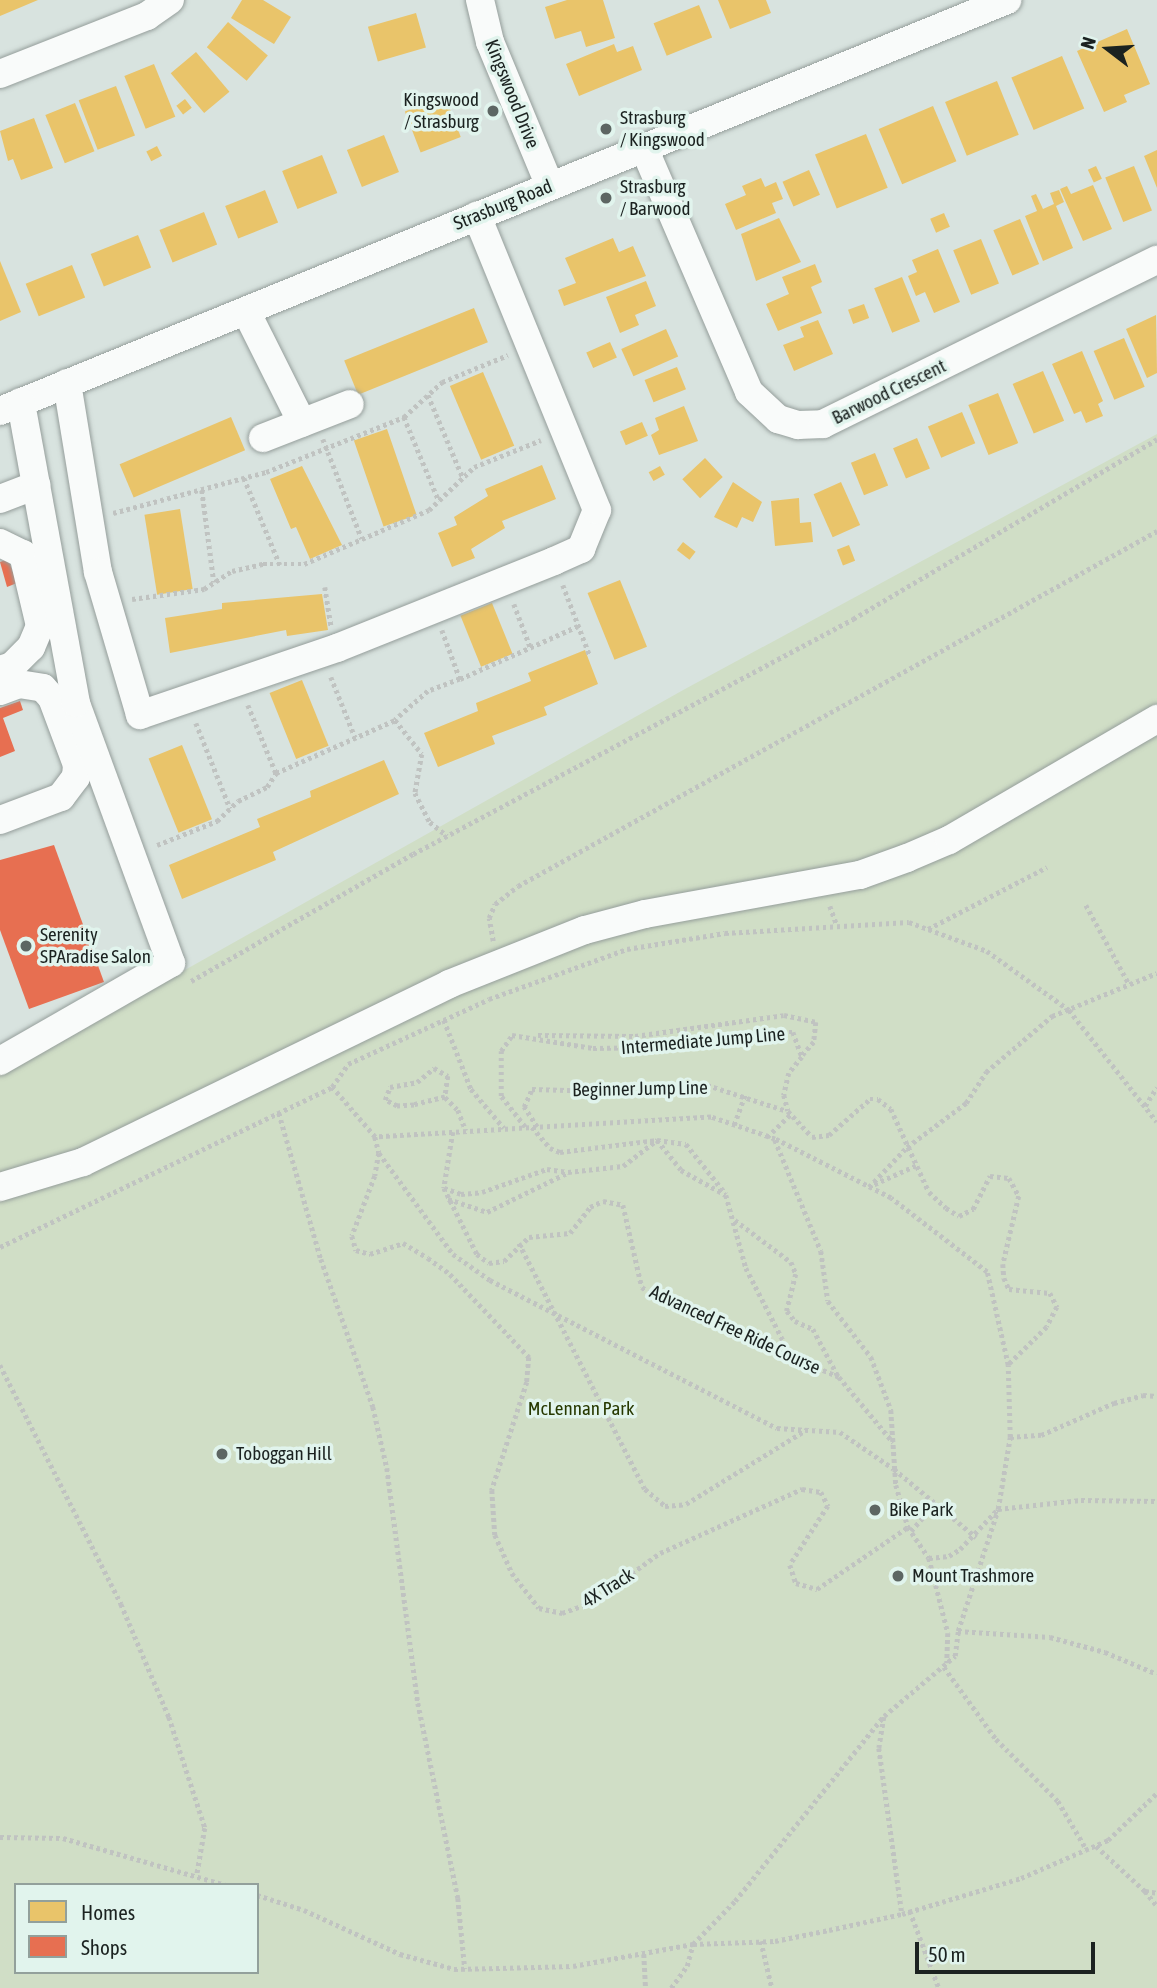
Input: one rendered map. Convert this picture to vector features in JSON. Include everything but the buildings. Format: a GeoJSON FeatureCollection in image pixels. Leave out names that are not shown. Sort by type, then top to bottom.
{"type":"FeatureCollection","features":[{"type":"Feature","properties":{"kind":"street"},"geometry":{"type":"LineString","coordinates":[[0,74],[147,16],[170,0]]}},
{"type":"Feature","properties":{"kind":"street","name":"Kingswood Drive"},"geometry":{"type":"LineString","coordinates":[[480,0],[490,42],[550,186]]}},
{"type":"Feature","properties":{"kind":"street","name":"Strasburg Road"},"geometry":{"type":"LineString","coordinates":[[10,407],[1007,0]]}},
{"type":"Feature","properties":{"kind":"street","name":"Barwood Crescent"},"geometry":{"type":"LineString","coordinates":[[644,148],[749,392],[778,419],[798,425],[823,424],[1157,260]]}},
{"type":"Feature","properties":{"kind":"street"},"geometry":{"type":"LineString","coordinates":[[67,383],[89,519],[107,602],[139,715],[337,648],[554,561],[581,550],[597,510],[477,216]]}},
{"type":"Feature","properties":{"kind":"street"},"geometry":{"type":"LineString","coordinates":[[246,311],[308,420]]}},
{"type":"Feature","properties":{"kind":"street"},"geometry":{"type":"LineString","coordinates":[[263,438],[350,404]]}},
{"type":"Feature","properties":{"kind":"street"},"geometry":{"type":"LineString","coordinates":[[2,1052],[171,963],[76,703],[36,485],[10,407]]}},
{"type":"Feature","properties":{"kind":"street"},"geometry":{"type":"LineString","coordinates":[[0,499],[36,485]]}},
{"type":"Feature","properties":{"kind":"street"},"geometry":{"type":"LineString","coordinates":[[0,543],[23,554],[40,626],[36,640],[12,651],[12,666],[0,670]]}},
{"type":"Feature","properties":{"kind":"street"},"geometry":{"type":"LineString","coordinates":[[0,691],[19,684],[43,688],[52,698],[77,765],[76,777],[61,797],[0,820]]}},
{"type":"Feature","properties":{"kind":"street"},"geometry":{"type":"LineString","coordinates":[[0,1187],[83,1163],[501,961],[645,914],[860,875],[908,858],[949,841],[1157,719]]}},
{"type":"Feature","properties":{"kind":"path"},"geometry":{"type":"LineString","coordinates":[[89,519],[244,478],[404,417],[442,382],[531,346]]}},
{"type":"Feature","properties":{"kind":"path"},"geometry":{"type":"LineString","coordinates":[[428,395],[463,478]]}},
{"type":"Feature","properties":{"kind":"path"},"geometry":{"type":"LineString","coordinates":[[404,417],[439,501]]}},
{"type":"Feature","properties":{"kind":"path"},"geometry":{"type":"LineString","coordinates":[[308,420],[327,447],[362,539]]}},
{"type":"Feature","properties":{"kind":"path"},"geometry":{"type":"LineString","coordinates":[[107,602],[204,589],[232,572],[304,564],[439,501],[474,467],[565,430]]}},
{"type":"Feature","properties":{"kind":"path"},"geometry":{"type":"LineString","coordinates":[[185,984],[447,835],[853,619],[1157,439]]}},
{"type":"Feature","properties":{"kind":"path"},"geometry":{"type":"LineString","coordinates":[[244,478],[280,565]]}},
{"type":"Feature","properties":{"kind":"path"},"geometry":{"type":"LineString","coordinates":[[202,490],[214,582]]}},
{"type":"Feature","properties":{"kind":"path"},"geometry":{"type":"LineString","coordinates":[[501,961],[489,918],[495,904],[518,887],[1157,531]]}},
{"type":"Feature","properties":{"kind":"path"},"geometry":{"type":"LineString","coordinates":[[554,561],[590,656]]}},
{"type":"Feature","properties":{"kind":"path"},"geometry":{"type":"LineString","coordinates":[[506,580],[531,649]]}},
{"type":"Feature","properties":{"kind":"path"},"geometry":{"type":"LineString","coordinates":[[325,587],[337,648],[327,668],[355,737]]}},
{"type":"Feature","properties":{"kind":"path"},"geometry":{"type":"LineString","coordinates":[[432,610],[460,679]]}},
{"type":"Feature","properties":{"kind":"path"},"geometry":{"type":"LineString","coordinates":[[157,845],[217,821],[230,808],[267,787],[276,773],[395,720],[428,691],[531,649],[578,626]]}},
{"type":"Feature","properties":{"kind":"path"},"geometry":{"type":"LineString","coordinates":[[238,682],[276,773]]}},
{"type":"Feature","properties":{"kind":"path"},"geometry":{"type":"LineString","coordinates":[[187,699],[230,808]]}},
{"type":"Feature","properties":{"kind":"path"},"geometry":{"type":"LineString","coordinates":[[395,720],[422,754],[415,793],[430,822],[447,835]]}},
{"type":"Feature","properties":{"kind":"path"},"geometry":{"type":"LineString","coordinates":[[927,929],[1047,867]]}},
{"type":"Feature","properties":{"kind":"path"},"geometry":{"type":"LineString","coordinates":[[1086,905],[1129,984]]}},
{"type":"Feature","properties":{"kind":"path"},"geometry":{"type":"LineString","coordinates":[[0,1247],[332,1087],[348,1065],[444,1020],[566,969],[673,939],[780,927],[909,922],[987,951],[1069,1010],[1157,1122]]}},
{"type":"Feature","properties":{"kind":"path"},"geometry":{"type":"LineString","coordinates":[[869,1187],[907,1147],[966,1103],[986,1072],[1011,1047],[1052,1016],[1157,973]]}},
{"type":"Feature","properties":{"kind":"path"},"geometry":{"type":"LineString","coordinates":[[526,1127],[500,1096],[498,1070],[501,1051],[512,1035],[635,1036],[784,1015],[816,1022],[814,1042],[802,1057]]}},
{"type":"Feature","properties":{"kind":"path"},"geometry":{"type":"LineString","coordinates":[[444,1020],[471,1089],[504,1129]]}},
{"type":"Feature","properties":{"kind":"path","name":"Intermediate Jump Line"},"geometry":{"type":"LineString","coordinates":[[534,1035],[553,1044],[607,1048],[660,1047],[782,1030],[793,1032],[800,1041],[802,1057],[789,1073],[784,1095],[790,1113]]}},
{"type":"Feature","properties":{"kind":"path"},"geometry":{"type":"LineString","coordinates":[[446,1097],[397,1107],[384,1096],[390,1087],[417,1082],[434,1068],[447,1076],[446,1097],[458,1110],[466,1131]]}},
{"type":"Feature","properties":{"kind":"path","name":"Beginner Jump Line"},"geometry":{"type":"LineString","coordinates":[[535,1127],[524,1107],[532,1089],[601,1091],[707,1085],[745,1095],[790,1113]]}},
{"type":"Feature","properties":{"kind":"path"},"geometry":{"type":"LineString","coordinates":[[332,1087],[375,1137],[711,1117],[775,1139],[891,1198],[987,1272],[1008,1365],[1010,1437],[998,1509],[958,1631],[955,1657],[884,1717],[743,1891],[693,1944],[687,1966],[671,1988]]}},
{"type":"Feature","properties":{"kind":"path"},"geometry":{"type":"LineString","coordinates":[[1144,1106],[1157,1087]]}},
{"type":"Feature","properties":{"kind":"path"},"geometry":{"type":"LineString","coordinates":[[734,1125],[745,1095]]}},
{"type":"Feature","properties":{"kind":"path"},"geometry":{"type":"LineString","coordinates":[[767,1137],[790,1113],[812,1137],[829,1135],[870,1100],[878,1100],[891,1109],[929,1192],[959,1216],[973,1209],[990,1176],[1009,1178],[1019,1196],[1003,1264],[1004,1278],[1009,1289],[1050,1293],[1057,1307],[1047,1327],[1008,1365]]}},
{"type":"Feature","properties":{"kind":"path"},"geometry":{"type":"LineString","coordinates":[[279,1112],[321,1259],[369,1394],[387,1468],[418,1703],[458,1898],[466,1969]]}},
{"type":"Feature","properties":{"kind":"path"},"geometry":{"type":"LineString","coordinates":[[535,1127],[560,1152],[657,1140],[685,1144],[726,1195],[735,1220],[736,1240],[746,1268],[790,1355]]}},
{"type":"Feature","properties":{"kind":"path","name":"Advanced Free Ride Course"},"geometry":{"type":"LineString","coordinates":[[453,1132],[444,1188],[477,1254],[489,1263],[504,1261],[519,1242],[570,1233],[590,1207],[603,1201],[623,1205],[642,1287],[656,1298],[839,1377],[893,1442]]}},
{"type":"Feature","properties":{"kind":"path","name":"4X Track"},"geometry":{"type":"LineString","coordinates":[[375,1137],[379,1153],[375,1176],[352,1236],[356,1250],[370,1254],[402,1243],[428,1258],[450,1274],[529,1357],[527,1382],[492,1490],[495,1535],[512,1573],[539,1608],[562,1614],[592,1602],[660,1553],[802,1489],[821,1492],[828,1506],[790,1565],[796,1583],[817,1589],[910,1529]]}},
{"type":"Feature","properties":{"kind":"path"},"geometry":{"type":"LineString","coordinates":[[775,1139],[821,1251],[828,1301],[871,1357],[891,1410],[894,1469],[910,1529],[929,1558],[948,1633],[945,1665],[996,1739],[1058,1801],[1087,1850]]}},
{"type":"Feature","properties":{"kind":"path"},"geometry":{"type":"LineString","coordinates":[[444,1188],[461,1194],[495,1189],[547,1169],[568,1172],[622,1166],[657,1140]]}},
{"type":"Feature","properties":{"kind":"path"},"geometry":{"type":"LineString","coordinates":[[657,1140],[681,1170],[726,1195]]}},
{"type":"Feature","properties":{"kind":"path"},"geometry":{"type":"LineString","coordinates":[[379,1153],[453,1254],[490,1280],[548,1306],[777,1428],[840,1432],[894,1469],[976,1537]]}},
{"type":"Feature","properties":{"kind":"path"},"geometry":{"type":"LineString","coordinates":[[869,1187],[916,1166]]}},
{"type":"Feature","properties":{"kind":"path"},"geometry":{"type":"LineString","coordinates":[[448,1199],[487,1212],[568,1172]]}},
{"type":"Feature","properties":{"kind":"path"},"geometry":{"type":"LineString","coordinates":[[735,1220],[792,1262],[796,1274],[788,1311],[795,1321],[813,1329],[839,1377]]}},
{"type":"Feature","properties":{"kind":"path"},"geometry":{"type":"LineString","coordinates":[[519,1242],[548,1306],[645,1489],[665,1506],[686,1504],[807,1430]]}},
{"type":"Feature","properties":{"kind":"path"},"geometry":{"type":"LineString","coordinates":[[0,1366],[121,1604],[169,1717],[205,1828],[197,1875]]}},
{"type":"Feature","properties":{"kind":"path"},"geometry":{"type":"LineString","coordinates":[[1010,1437],[1041,1434],[1114,1403],[1143,1395],[1157,1396]]}},
{"type":"Feature","properties":{"kind":"path"},"geometry":{"type":"LineString","coordinates":[[929,1558],[949,1556],[976,1537],[998,1509],[1082,1500],[1157,1501]]}},
{"type":"Feature","properties":{"kind":"path"},"geometry":{"type":"LineString","coordinates":[[910,1529],[936,1502]]}},
{"type":"Feature","properties":{"kind":"path"},"geometry":{"type":"LineString","coordinates":[[958,1631],[1050,1637],[1105,1652],[1157,1674]]}},
{"type":"Feature","properties":{"kind":"path"},"geometry":{"type":"LineString","coordinates":[[884,1717],[879,1748],[902,1914]]}},
{"type":"Feature","properties":{"kind":"path"},"geometry":{"type":"LineString","coordinates":[[259,1896],[304,1910],[400,1954],[466,1969],[573,1966],[693,1944],[761,1941],[902,1914],[1021,1878],[1096,1846],[1108,1840],[1157,1793]]}},
{"type":"Feature","properties":{"kind":"path"},"geometry":{"type":"LineString","coordinates":[[0,1838],[63,1838],[220,1883]]}},
{"type":"Feature","properties":{"kind":"path"},"geometry":{"type":"LineString","coordinates":[[1096,1846],[1145,1891],[1157,1906]]}},
{"type":"Feature","properties":{"kind":"path"},"geometry":{"type":"LineString","coordinates":[[1145,1891],[1157,1893]]}},
{"type":"Feature","properties":{"kind":"path"},"geometry":{"type":"LineString","coordinates":[[910,1911],[939,1988]]}},
{"type":"Feature","properties":{"kind":"path"},"geometry":{"type":"LineString","coordinates":[[761,1941],[772,1988]]}},
{"type":"Feature","properties":{"kind":"path"},"geometry":{"type":"LineString","coordinates":[[644,1954],[646,1988]]}},
{"type":"Feature","properties":{"kind":"green space","name":"McLennan Park"},"geometry":{"type":"Polygon","coordinates":[[[1157,434],[1157,1988],[0,1988],[0,1074],[685,689],[1157,434]]]}},
{"type":"Feature","properties":{"kind":"place","name":"Kingswood / Strasburg"},"geometry":{"type":"Point","coordinates":[493,111]}},
{"type":"Feature","properties":{"kind":"place","name":"Strasburg / Kingswood"},"geometry":{"type":"Point","coordinates":[606,129]}},
{"type":"Feature","properties":{"kind":"place","name":"Strasburg / Barwood"},"geometry":{"type":"Point","coordinates":[606,198]}},
{"type":"Feature","properties":{"kind":"place","name":"Serenity SPAradise Salon"},"geometry":{"type":"Point","coordinates":[26,946]}},
{"type":"Feature","properties":{"kind":"place","name":"Toboggan Hill"},"geometry":{"type":"Point","coordinates":[222,1454]}},
{"type":"Feature","properties":{"kind":"place","name":"Bike Park"},"geometry":{"type":"Point","coordinates":[875,1510]}},
{"type":"Feature","properties":{"kind":"place","name":"Mount Trashmore"},"geometry":{"type":"Point","coordinates":[898,1576]}}]}
